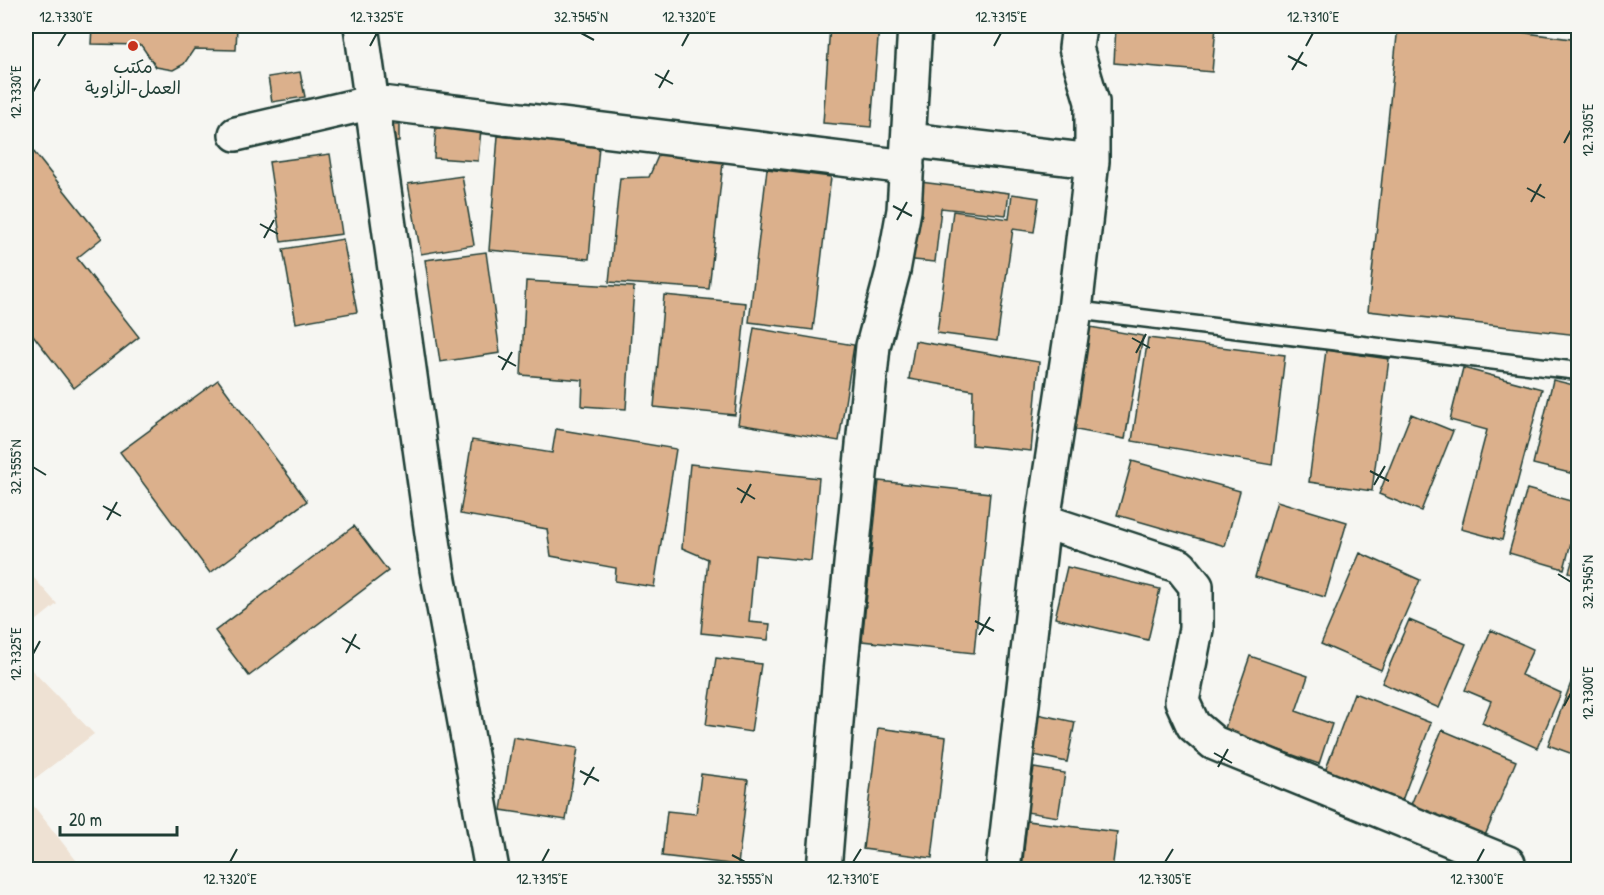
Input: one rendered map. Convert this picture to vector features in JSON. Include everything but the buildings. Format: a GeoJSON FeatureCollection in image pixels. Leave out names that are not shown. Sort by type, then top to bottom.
{"type":"FeatureCollection","features":[{"type":"Feature","properties":{"kind":"street"},"geometry":{"type":"LineString","coordinates":[[361,26],[437,569],[492,870]]}},
{"type":"Feature","properties":{"kind":"street"},"geometry":{"type":"LineString","coordinates":[[824,870],[873,346],[893,271],[904,210],[915,26]]}},
{"type":"Feature","properties":{"kind":"street"},"geometry":{"type":"LineString","coordinates":[[1003,870],[1043,521],[1075,310],[1092,161],[1092,102],[1077,48],[1078,26]]}},
{"type":"Feature","properties":{"kind":"street"},"geometry":{"type":"LineString","coordinates":[[236,134],[373,102],[908,153],[1092,161]]}},
{"type":"Feature","properties":{"kind":"street"},"geometry":{"type":"LineString","coordinates":[[1043,521],[1180,566],[1196,586],[1196,629],[1182,701],[1193,725],[1214,743],[1508,863]]}},
{"type":"Feature","properties":{"kind":"lane"},"geometry":{"type":"LineString","coordinates":[[1075,310],[1578,371]]}},
{"type":"Feature","properties":{"kind":"shaded area"},"geometry":{"type":"Polygon","coordinates":[[[26,569],[57,604],[26,629],[26,569]]]}},
{"type":"Feature","properties":{"kind":"shaded area"},"geometry":{"type":"Polygon","coordinates":[[[26,664],[94,734],[26,785],[26,664]]]}},
{"type":"Feature","properties":{"kind":"shaded area"},"geometry":{"type":"Polygon","coordinates":[[[26,796],[83,869],[26,869],[26,796]]]}},
{"type":"Feature","properties":{"kind":"place","name":"مكتب العمل-الزاوية"},"geometry":{"type":"Point","coordinates":[133,46]}}]}
